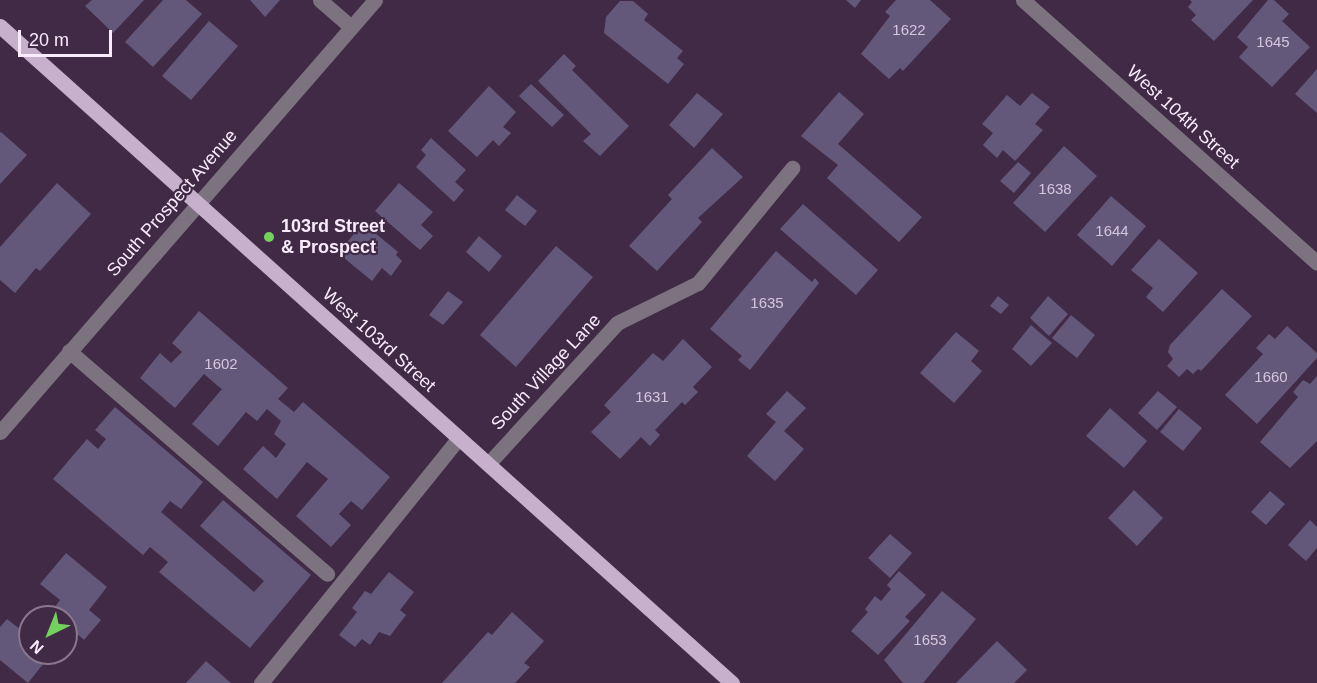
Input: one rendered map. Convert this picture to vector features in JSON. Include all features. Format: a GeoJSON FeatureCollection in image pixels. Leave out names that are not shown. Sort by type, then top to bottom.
{"type":"FeatureCollection","features":[{"type":"Feature","properties":{"kind":"main road","name":"West 103rd Street"},"geometry":{"type":"LineString","coordinates":[[0,26],[732,683]]}},
{"type":"Feature","properties":{"kind":"street"},"geometry":{"type":"LineString","coordinates":[[321,0],[351,27]]}},
{"type":"Feature","properties":{"kind":"street","name":"South Prospect Avenue"},"geometry":{"type":"LineString","coordinates":[[2,427],[375,0]]}},
{"type":"Feature","properties":{"kind":"street","name":"West 104th Street"},"geometry":{"type":"LineString","coordinates":[[1023,0],[1317,263]]}},
{"type":"Feature","properties":{"kind":"street","name":"South Village Lane"},"geometry":{"type":"LineString","coordinates":[[488,464],[617,323],[698,283],[792,168]]}},
{"type":"Feature","properties":{"kind":"street"},"geometry":{"type":"LineString","coordinates":[[69,351],[327,574]]}},
{"type":"Feature","properties":{"kind":"street"},"geometry":{"type":"LineString","coordinates":[[261,683],[459,438]]}},
{"type":"Feature","properties":{"kind":"building"},"geometry":{"type":"Polygon","coordinates":[[[92,0],[144,0],[113,33],[85,6],[92,0]]]}},
{"type":"Feature","properties":{"kind":"building"},"geometry":{"type":"Polygon","coordinates":[[[163,0],[186,0],[202,14],[153,67],[125,42],[163,0]]]}},
{"type":"Feature","properties":{"kind":"building"},"geometry":{"type":"Polygon","coordinates":[[[250,0],[280,0],[265,17],[250,0]]]}},
{"type":"Feature","properties":{"kind":"building"},"geometry":{"type":"Polygon","coordinates":[[[846,0],[861,0],[855,8],[846,0]]]}},
{"type":"Feature","properties":{"kind":"building"},"geometry":{"type":"Polygon","coordinates":[[[896,0],[930,0],[951,19],[903,71],[900,68],[889,79],[861,54],[890,16],[885,12],[896,0]]]}},
{"type":"Feature","properties":{"kind":"building"},"geometry":{"type":"Polygon","coordinates":[[[1190,0],[1253,0],[1214,41],[1191,20],[1196,15],[1188,7],[1192,2],[1190,0]]]}},
{"type":"Feature","properties":{"kind":"building"},"geometry":{"type":"Polygon","coordinates":[[[1268,0],[1274,0],[1289,14],[1282,21],[1310,47],[1272,87],[1239,57],[1248,47],[1237,37],[1268,0]]]}},
{"type":"Feature","properties":{"kind":"building"},"geometry":{"type":"Polygon","coordinates":[[[620,1],[633,1],[648,14],[644,20],[683,51],[677,58],[684,64],[668,84],[604,33],[606,17],[620,1]]]}},
{"type":"Feature","properties":{"kind":"building"},"geometry":{"type":"Polygon","coordinates":[[[209,21],[238,46],[191,100],[162,76],[209,21]]]}},
{"type":"Feature","properties":{"kind":"building"},"geometry":{"type":"Polygon","coordinates":[[[564,54],[576,66],[572,70],[629,126],[600,156],[583,141],[591,134],[538,81],[564,54]]]}},
{"type":"Feature","properties":{"kind":"building"},"geometry":{"type":"Polygon","coordinates":[[[1317,69],[1317,113],[1295,94],[1317,69]]]}},
{"type":"Feature","properties":{"kind":"building"},"geometry":{"type":"Polygon","coordinates":[[[531,84],[564,115],[552,127],[519,96],[531,84]]]}},
{"type":"Feature","properties":{"kind":"building"},"geometry":{"type":"Polygon","coordinates":[[[489,86],[516,112],[503,127],[511,133],[499,146],[493,140],[477,157],[448,131],[489,86]]]}},
{"type":"Feature","properties":{"kind":"building"},"geometry":{"type":"Polygon","coordinates":[[[839,92],[864,114],[838,144],[922,217],[899,242],[827,178],[838,165],[801,136],[839,92]]]}},
{"type":"Feature","properties":{"kind":"building"},"geometry":{"type":"Polygon","coordinates":[[[697,93],[723,114],[694,148],[669,125],[697,93]]]}},
{"type":"Feature","properties":{"kind":"building"},"geometry":{"type":"Polygon","coordinates":[[[1032,93],[1050,107],[1035,124],[1043,130],[1015,161],[1003,150],[997,158],[983,145],[993,133],[982,124],[1007,95],[1020,106],[1032,93]]]}},
{"type":"Feature","properties":{"kind":"building"},"geometry":{"type":"Polygon","coordinates":[[[0,133],[27,155],[0,184],[0,133]]]}},
{"type":"Feature","properties":{"kind":"building"},"geometry":{"type":"Polygon","coordinates":[[[431,138],[466,170],[455,182],[464,190],[454,202],[416,167],[426,155],[421,150],[431,138]]]}},
{"type":"Feature","properties":{"kind":"building"},"geometry":{"type":"Polygon","coordinates":[[[1064,146],[1097,176],[1045,232],[1013,203],[1064,146]]]}},
{"type":"Feature","properties":{"kind":"building"},"geometry":{"type":"Polygon","coordinates":[[[712,148],[743,177],[698,218],[702,222],[657,271],[629,246],[672,199],[668,195],[712,148]]]}},
{"type":"Feature","properties":{"kind":"building"},"geometry":{"type":"Polygon","coordinates":[[[1018,162],[1031,173],[1014,193],[1000,181],[1018,162]]]}},
{"type":"Feature","properties":{"kind":"building"},"geometry":{"type":"Polygon","coordinates":[[[57,183],[91,214],[40,271],[36,268],[15,293],[0,280],[0,247],[57,183]]]}},
{"type":"Feature","properties":{"kind":"building"},"geometry":{"type":"Polygon","coordinates":[[[399,183],[433,212],[421,225],[433,236],[420,250],[375,211],[399,183]]]}},
{"type":"Feature","properties":{"kind":"building"},"geometry":{"type":"Polygon","coordinates":[[[517,195],[537,211],[525,226],[505,210],[517,195]]]}},
{"type":"Feature","properties":{"kind":"building"},"geometry":{"type":"Polygon","coordinates":[[[1111,196],[1146,226],[1112,266],[1077,235],[1111,196]]]}},
{"type":"Feature","properties":{"kind":"building"},"geometry":{"type":"Polygon","coordinates":[[[803,204],[878,270],[856,295],[780,229],[803,204]]]}},
{"type":"Feature","properties":{"kind":"building"},"geometry":{"type":"Polygon","coordinates":[[[363,223],[398,252],[396,255],[402,261],[391,276],[382,268],[372,281],[338,253],[363,223]]]}},
{"type":"Feature","properties":{"kind":"building"},"geometry":{"type":"Polygon","coordinates":[[[479,236],[502,256],[489,272],[466,252],[479,236]]]}},
{"type":"Feature","properties":{"kind":"building"},"geometry":{"type":"Polygon","coordinates":[[[1159,239],[1198,273],[1163,312],[1146,297],[1153,288],[1131,270],[1159,239]]]}},
{"type":"Feature","properties":{"kind":"building"},"geometry":{"type":"Polygon","coordinates":[[[556,246],[593,277],[516,367],[480,335],[556,246]]]}},
{"type":"Feature","properties":{"kind":"building"},"geometry":{"type":"Polygon","coordinates":[[[776,251],[812,282],[815,278],[819,283],[750,370],[738,360],[742,356],[710,329],[776,251]]]}},
{"type":"Feature","properties":{"kind":"building"},"geometry":{"type":"Polygon","coordinates":[[[1222,289],[1252,316],[1201,371],[1198,369],[1193,374],[1187,369],[1179,377],[1167,366],[1173,359],[1168,352],[1170,345],[1222,289]]]}},
{"type":"Feature","properties":{"kind":"building"},"geometry":{"type":"Polygon","coordinates":[[[448,291],[463,302],[443,325],[429,315],[448,291]]]}},
{"type":"Feature","properties":{"kind":"building"},"geometry":{"type":"Polygon","coordinates":[[[998,296],[1009,305],[1001,314],[990,306],[998,296]]]}},
{"type":"Feature","properties":{"kind":"building"},"geometry":{"type":"Polygon","coordinates":[[[1048,296],[1068,314],[1049,336],[1030,318],[1048,296]]]}},
{"type":"Feature","properties":{"kind":"building"},"geometry":{"type":"Polygon","coordinates":[[[199,311],[288,388],[278,399],[294,412],[303,402],[390,477],[362,510],[351,501],[339,514],[351,525],[331,547],[296,516],[328,479],[307,462],[277,499],[243,469],[263,446],[276,458],[286,444],[274,434],[281,421],[267,409],[257,421],[246,412],[218,446],[192,424],[222,389],[204,374],[175,408],[140,378],[160,353],[171,363],[182,352],[172,343],[199,311]]]}},
{"type":"Feature","properties":{"kind":"building"},"geometry":{"type":"Polygon","coordinates":[[[1071,315],[1095,335],[1077,358],[1052,338],[1071,315]]]}},
{"type":"Feature","properties":{"kind":"building"},"geometry":{"type":"Polygon","coordinates":[[[1031,325],[1052,343],[1031,366],[1012,349],[1031,325]]]}},
{"type":"Feature","properties":{"kind":"building"},"geometry":{"type":"Polygon","coordinates":[[[1287,326],[1317,353],[1317,358],[1257,424],[1225,395],[1263,354],[1256,348],[1269,334],[1275,339],[1287,326]]]}},
{"type":"Feature","properties":{"kind":"building"},"geometry":{"type":"Polygon","coordinates":[[[956,332],[979,351],[971,361],[982,371],[954,403],[920,373],[956,332]]]}},
{"type":"Feature","properties":{"kind":"building"},"geometry":{"type":"Polygon","coordinates":[[[683,339],[712,367],[693,387],[698,392],[685,405],[682,402],[655,430],[660,435],[650,446],[641,437],[620,459],[591,432],[611,412],[604,405],[653,353],[663,361],[683,339]]]}},
{"type":"Feature","properties":{"kind":"building"},"geometry":{"type":"Polygon","coordinates":[[[1317,376],[1317,441],[1290,468],[1260,442],[1298,397],[1293,392],[1303,380],[1310,384],[1317,376]]]}},
{"type":"Feature","properties":{"kind":"building"},"geometry":{"type":"Polygon","coordinates":[[[787,391],[806,408],[784,431],[804,449],[775,481],[747,456],[776,422],[766,414],[787,391]]]}},
{"type":"Feature","properties":{"kind":"building"},"geometry":{"type":"Polygon","coordinates":[[[1158,391],[1177,407],[1157,430],[1138,413],[1158,391]]]}},
{"type":"Feature","properties":{"kind":"building"},"geometry":{"type":"Polygon","coordinates":[[[115,407],[203,482],[181,509],[170,501],[161,512],[254,592],[264,581],[200,526],[223,500],[311,575],[250,648],[159,572],[168,562],[150,547],[143,555],[53,479],[87,439],[98,449],[106,439],[95,430],[115,407]]]}},
{"type":"Feature","properties":{"kind":"building"},"geometry":{"type":"Polygon","coordinates":[[[1110,408],[1147,441],[1124,468],[1086,436],[1110,408]]]}},
{"type":"Feature","properties":{"kind":"building"},"geometry":{"type":"Polygon","coordinates":[[[1179,409],[1202,428],[1183,451],[1160,432],[1179,409]]]}},
{"type":"Feature","properties":{"kind":"building"},"geometry":{"type":"Polygon","coordinates":[[[1134,490],[1163,518],[1137,546],[1108,518],[1134,490]]]}},
{"type":"Feature","properties":{"kind":"building"},"geometry":{"type":"Polygon","coordinates":[[[1270,491],[1285,504],[1266,525],[1251,512],[1270,491]]]}},
{"type":"Feature","properties":{"kind":"building"},"geometry":{"type":"Polygon","coordinates":[[[1310,520],[1317,527],[1317,548],[1306,561],[1288,545],[1310,520]]]}},
{"type":"Feature","properties":{"kind":"building"},"geometry":{"type":"Polygon","coordinates":[[[890,534],[912,553],[890,578],[868,558],[890,534]]]}},
{"type":"Feature","properties":{"kind":"building"},"geometry":{"type":"Polygon","coordinates":[[[66,553],[107,587],[89,610],[101,620],[84,640],[78,635],[78,605],[56,605],[60,600],[40,584],[66,553]]]}},
{"type":"Feature","properties":{"kind":"building"},"geometry":{"type":"Polygon","coordinates":[[[899,571],[926,595],[905,617],[910,621],[878,655],[851,631],[868,612],[865,609],[875,596],[881,601],[891,589],[887,585],[899,571]]]}},
{"type":"Feature","properties":{"kind":"building"},"geometry":{"type":"Polygon","coordinates":[[[389,572],[414,592],[400,610],[406,615],[390,636],[379,632],[370,645],[362,639],[355,647],[339,635],[357,612],[352,608],[365,591],[371,594],[389,572]]]}},
{"type":"Feature","properties":{"kind":"building"},"geometry":{"type":"Polygon","coordinates":[[[942,591],[976,619],[923,683],[903,683],[884,660],[942,591]]]}},
{"type":"Feature","properties":{"kind":"building"},"geometry":{"type":"Polygon","coordinates":[[[512,612],[544,641],[524,663],[530,667],[515,683],[442,683],[488,632],[492,635],[512,612]]]}},
{"type":"Feature","properties":{"kind":"building"},"geometry":{"type":"Polygon","coordinates":[[[7,619],[18,628],[18,665],[42,665],[28,683],[0,660],[0,627],[7,619]]]}},
{"type":"Feature","properties":{"kind":"building"},"geometry":{"type":"Polygon","coordinates":[[[997,641],[1027,670],[1014,683],[956,683],[997,641]]]}},
{"type":"Feature","properties":{"kind":"building"},"geometry":{"type":"Polygon","coordinates":[[[206,661],[231,683],[186,683],[206,661]]]}},
{"type":"Feature","properties":{"kind":"place","name":"103rd Street & Prospect"},"geometry":{"type":"Point","coordinates":[269,237]}}]}
